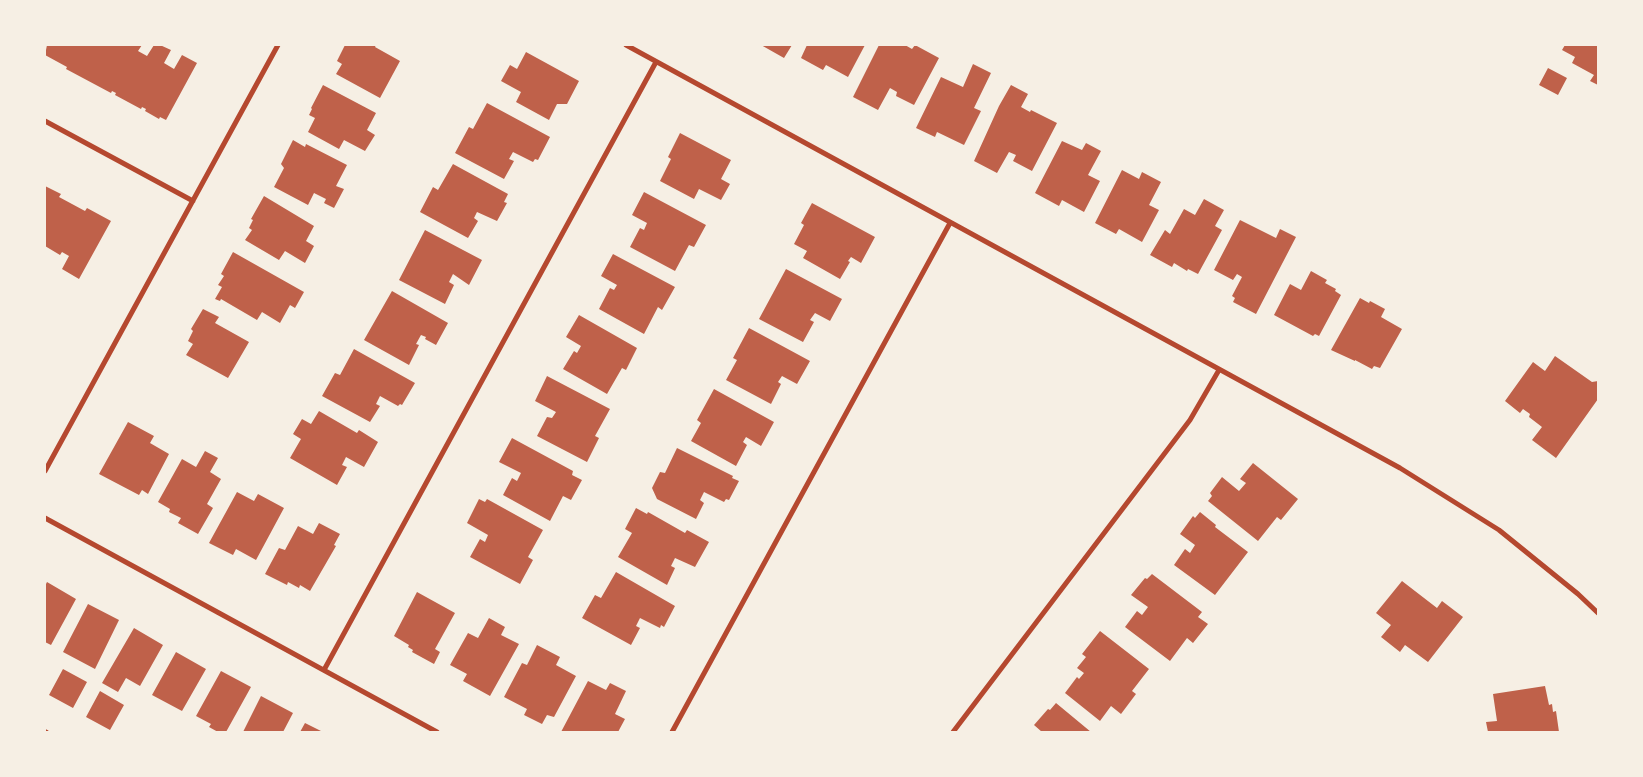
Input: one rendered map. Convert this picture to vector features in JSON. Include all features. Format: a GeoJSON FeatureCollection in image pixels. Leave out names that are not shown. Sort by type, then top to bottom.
{"type":"FeatureCollection","features":[{"type":"Feature","properties":{"kind":"street"},"geometry":{"type":"LineString","coordinates":[[45,471],[278,45]]}},
{"type":"Feature","properties":{"kind":"street"},"geometry":{"type":"LineString","coordinates":[[626,45],[1400,468],[1499,530],[1578,594],[1598,613]]}},
{"type":"Feature","properties":{"kind":"street"},"geometry":{"type":"LineString","coordinates":[[324,670],[656,62]]}},
{"type":"Feature","properties":{"kind":"street"},"geometry":{"type":"LineString","coordinates":[[45,121],[193,201]]}},
{"type":"Feature","properties":{"kind":"street"},"geometry":{"type":"LineString","coordinates":[[672,732],[950,222]]}},
{"type":"Feature","properties":{"kind":"street"},"geometry":{"type":"LineString","coordinates":[[953,732],[1190,420],[1219,370]]}},
{"type":"Feature","properties":{"kind":"street"},"geometry":{"type":"LineString","coordinates":[[45,518],[437,732]]}},
{"type":"Feature","properties":{"kind":"building"},"geometry":{"type":"Polygon","coordinates":[[[47,45],[142,45],[138,51],[147,56],[154,45],[160,45],[171,50],[164,63],[174,69],[182,55],[197,63],[166,120],[160,117],[159,119],[145,111],[146,109],[142,107],[141,109],[115,95],[116,93],[112,91],[111,93],[66,69],[67,67],[45,55],[47,45]]]}},
{"type":"Feature","properties":{"kind":"building"},"geometry":{"type":"Polygon","coordinates":[[[345,45],[376,45],[375,47],[400,61],[380,98],[336,74],[342,64],[337,61],[345,45]]]}},
{"type":"Feature","properties":{"kind":"building"},"geometry":{"type":"Polygon","coordinates":[[[761,45],[792,45],[784,58],[761,45]]]}},
{"type":"Feature","properties":{"kind":"building"},"geometry":{"type":"Polygon","coordinates":[[[807,45],[865,45],[848,77],[826,65],[823,70],[801,58],[807,45]]]}},
{"type":"Feature","properties":{"kind":"building"},"geometry":{"type":"Polygon","coordinates":[[[879,45],[905,45],[912,49],[915,45],[939,58],[914,105],[896,96],[897,92],[890,88],[878,110],[853,97],[879,45]]]}},
{"type":"Feature","properties":{"kind":"building"},"geometry":{"type":"Polygon","coordinates":[[[1565,45],[1598,45],[1598,85],[1590,81],[1594,75],[1572,63],[1575,57],[1562,50],[1565,45]]]}},
{"type":"Feature","properties":{"kind":"building"},"geometry":{"type":"Polygon","coordinates":[[[526,52],[579,81],[567,104],[557,104],[549,120],[516,102],[521,92],[501,81],[510,65],[517,69],[526,52]]]}},
{"type":"Feature","properties":{"kind":"building"},"geometry":{"type":"Polygon","coordinates":[[[973,64],[991,73],[974,108],[981,111],[964,145],[937,132],[935,137],[916,128],[941,77],[963,87],[973,64]]]}},
{"type":"Feature","properties":{"kind":"building"},"geometry":{"type":"Polygon","coordinates":[[[1548,68],[1567,78],[1558,95],[1539,85],[1548,68]]]}},
{"type":"Feature","properties":{"kind":"building"},"geometry":{"type":"Polygon","coordinates":[[[323,85],[376,113],[367,130],[375,135],[365,151],[344,140],[339,149],[308,132],[315,118],[309,115],[311,108],[323,85]]]}},
{"type":"Feature","properties":{"kind":"building"},"geometry":{"type":"Polygon","coordinates":[[[1011,85],[1028,94],[1021,107],[1057,123],[1032,171],[1013,161],[1016,155],[1009,152],[997,173],[974,161],[999,106],[1011,85]]]}},
{"type":"Feature","properties":{"kind":"building"},"geometry":{"type":"Polygon","coordinates":[[[487,103],[550,137],[538,160],[535,159],[533,162],[513,152],[509,159],[514,161],[504,179],[455,153],[469,127],[473,129],[487,103]]]}},
{"type":"Feature","properties":{"kind":"building"},"geometry":{"type":"Polygon","coordinates":[[[680,133],[731,160],[721,179],[730,184],[721,200],[699,189],[694,199],[660,181],[671,159],[668,157],[680,133]]]}},
{"type":"Feature","properties":{"kind":"building"},"geometry":{"type":"Polygon","coordinates":[[[293,140],[305,147],[306,144],[347,165],[336,186],[344,189],[334,208],[324,203],[326,199],[314,193],[308,205],[274,187],[284,168],[281,164],[293,140]]]}},
{"type":"Feature","properties":{"kind":"building"},"geometry":{"type":"Polygon","coordinates":[[[1062,141],[1082,150],[1086,143],[1101,151],[1088,175],[1100,181],[1084,212],[1062,200],[1059,206],[1035,193],[1062,141]]]}},
{"type":"Feature","properties":{"kind":"building"},"geometry":{"type":"Polygon","coordinates":[[[453,164],[508,194],[504,202],[507,203],[497,221],[477,212],[474,218],[478,221],[468,238],[420,212],[433,187],[438,190],[453,164]]]}},
{"type":"Feature","properties":{"kind":"building"},"geometry":{"type":"Polygon","coordinates":[[[1122,170],[1139,179],[1142,172],[1161,182],[1149,205],[1159,210],[1142,242],[1119,229],[1116,234],[1095,223],[1122,170]]]}},
{"type":"Feature","properties":{"kind":"building"},"geometry":{"type":"Polygon","coordinates":[[[45,186],[61,194],[59,197],[85,211],[87,208],[111,221],[79,279],[62,269],[69,256],[62,252],[60,255],[45,246],[45,186]]]}},
{"type":"Feature","properties":{"kind":"building"},"geometry":{"type":"Polygon","coordinates":[[[644,192],[706,225],[694,247],[689,245],[675,271],[630,247],[640,228],[644,230],[647,223],[632,215],[644,192]]]}},
{"type":"Feature","properties":{"kind":"building"},"geometry":{"type":"Polygon","coordinates":[[[264,196],[314,226],[306,241],[314,246],[305,263],[285,251],[279,260],[245,240],[252,230],[249,228],[253,220],[251,219],[264,196]]]}},
{"type":"Feature","properties":{"kind":"building"},"geometry":{"type":"Polygon","coordinates":[[[1204,199],[1224,210],[1215,226],[1222,230],[1198,274],[1188,269],[1187,271],[1174,263],[1172,267],[1150,255],[1165,230],[1170,234],[1184,209],[1195,215],[1204,199]]]}},
{"type":"Feature","properties":{"kind":"building"},"geometry":{"type":"Polygon","coordinates":[[[812,203],[875,237],[861,263],[851,257],[840,279],[803,258],[807,251],[794,244],[804,225],[801,223],[812,203]]]}},
{"type":"Feature","properties":{"kind":"building"},"geometry":{"type":"Polygon","coordinates":[[[1240,220],[1276,238],[1280,229],[1296,237],[1256,314],[1233,302],[1235,298],[1232,296],[1242,277],[1237,274],[1233,280],[1214,270],[1240,220]]]}},
{"type":"Feature","properties":{"kind":"building"},"geometry":{"type":"Polygon","coordinates":[[[425,230],[482,260],[469,285],[453,274],[449,282],[454,285],[445,304],[399,280],[425,230]]]}},
{"type":"Feature","properties":{"kind":"building"},"geometry":{"type":"Polygon","coordinates":[[[233,252],[304,292],[295,308],[290,305],[280,323],[262,312],[257,320],[221,299],[220,301],[215,299],[222,287],[218,285],[224,276],[221,274],[233,252]]]}},
{"type":"Feature","properties":{"kind":"building"},"geometry":{"type":"Polygon","coordinates":[[[613,254],[675,287],[662,310],[658,307],[644,334],[599,309],[610,288],[614,290],[617,285],[601,276],[613,254]]]}},
{"type":"Feature","properties":{"kind":"building"},"geometry":{"type":"Polygon","coordinates":[[[786,269],[842,299],[830,321],[815,313],[810,320],[814,322],[803,342],[759,319],[786,269]]]}},
{"type":"Feature","properties":{"kind":"building"},"geometry":{"type":"Polygon","coordinates":[[[1311,271],[1327,280],[1325,283],[1336,289],[1335,291],[1341,295],[1319,336],[1315,334],[1313,336],[1274,315],[1290,284],[1301,290],[1311,271]]]}},
{"type":"Feature","properties":{"kind":"building"},"geometry":{"type":"Polygon","coordinates":[[[392,291],[448,323],[436,345],[421,335],[416,344],[419,345],[409,365],[364,340],[392,291]]]}},
{"type":"Feature","properties":{"kind":"building"},"geometry":{"type":"Polygon","coordinates":[[[1360,298],[1385,309],[1381,317],[1402,329],[1380,368],[1374,366],[1372,369],[1331,350],[1360,298]]]}},
{"type":"Feature","properties":{"kind":"building"},"geometry":{"type":"Polygon","coordinates":[[[203,309],[219,317],[215,323],[249,342],[228,378],[186,355],[193,344],[188,341],[193,331],[191,329],[203,309]]]}},
{"type":"Feature","properties":{"kind":"building"},"geometry":{"type":"Polygon","coordinates":[[[579,315],[637,348],[626,370],[622,368],[607,394],[563,369],[574,351],[577,353],[581,346],[566,337],[579,315]]]}},
{"type":"Feature","properties":{"kind":"building"},"geometry":{"type":"Polygon","coordinates":[[[749,328],[810,361],[797,384],[782,376],[778,382],[781,384],[771,404],[726,380],[737,360],[733,358],[749,328]]]}},
{"type":"Feature","properties":{"kind":"building"},"geometry":{"type":"Polygon","coordinates":[[[354,349],[415,383],[402,405],[398,406],[380,396],[376,404],[380,406],[370,422],[322,396],[335,373],[340,375],[354,349]]]}},
{"type":"Feature","properties":{"kind":"building"},"geometry":{"type":"Polygon","coordinates":[[[1555,356],[1592,382],[1598,381],[1598,399],[1556,458],[1532,440],[1542,427],[1529,417],[1530,414],[1523,409],[1520,413],[1505,401],[1533,362],[1545,371],[1555,356]]]}},
{"type":"Feature","properties":{"kind":"building"},"geometry":{"type":"Polygon","coordinates":[[[547,376],[610,409],[595,436],[599,438],[587,462],[537,436],[547,417],[552,418],[556,412],[535,401],[547,376]]]}},
{"type":"Feature","properties":{"kind":"building"},"geometry":{"type":"Polygon","coordinates":[[[714,389],[774,422],[761,446],[746,437],[743,442],[747,445],[736,466],[691,441],[701,423],[697,420],[714,389]]]}},
{"type":"Feature","properties":{"kind":"building"},"geometry":{"type":"Polygon","coordinates":[[[319,411],[357,433],[359,430],[378,442],[364,467],[346,457],[342,465],[347,467],[337,485],[290,458],[301,439],[293,434],[302,419],[311,424],[319,411]]]}},
{"type":"Feature","properties":{"kind":"building"},"geometry":{"type":"Polygon","coordinates":[[[128,422],[154,436],[150,443],[169,454],[148,494],[142,490],[139,495],[99,474],[128,422]]]}},
{"type":"Feature","properties":{"kind":"building"},"geometry":{"type":"Polygon","coordinates":[[[512,438],[573,471],[572,475],[582,480],[571,500],[563,496],[550,521],[503,495],[512,478],[517,481],[521,473],[499,462],[512,438]]]}},
{"type":"Feature","properties":{"kind":"building"},"geometry":{"type":"Polygon","coordinates":[[[677,448],[733,476],[732,478],[739,481],[729,500],[726,499],[724,502],[704,492],[700,500],[704,503],[696,519],[657,499],[652,488],[660,472],[665,473],[677,448]]]}},
{"type":"Feature","properties":{"kind":"building"},"geometry":{"type":"Polygon","coordinates":[[[205,451],[218,458],[210,472],[221,479],[207,504],[213,508],[198,534],[178,523],[181,518],[169,512],[170,509],[158,502],[182,459],[196,467],[205,451]]]}},
{"type":"Feature","properties":{"kind":"building"},"geometry":{"type":"Polygon","coordinates":[[[1253,463],[1298,499],[1281,520],[1277,517],[1258,541],[1208,501],[1212,496],[1210,493],[1222,477],[1239,491],[1246,483],[1240,479],[1253,463]]]}},
{"type":"Feature","properties":{"kind":"building"},"geometry":{"type":"Polygon","coordinates":[[[237,492],[254,501],[258,494],[284,508],[256,560],[236,549],[233,555],[209,543],[237,492]]]}},
{"type":"Feature","properties":{"kind":"building"},"geometry":{"type":"Polygon","coordinates":[[[479,499],[485,502],[487,499],[543,530],[528,557],[533,560],[520,584],[470,557],[480,539],[485,542],[488,535],[467,523],[479,499]]]}},
{"type":"Feature","properties":{"kind":"building"},"geometry":{"type":"Polygon","coordinates":[[[636,508],[647,514],[648,512],[685,533],[687,530],[709,542],[695,567],[675,558],[671,566],[675,568],[667,585],[618,557],[632,533],[625,529],[636,508]]]}},
{"type":"Feature","properties":{"kind":"building"},"geometry":{"type":"Polygon","coordinates":[[[1200,512],[1216,525],[1215,527],[1248,552],[1215,595],[1174,565],[1185,549],[1190,553],[1195,545],[1180,534],[1193,516],[1195,518],[1200,512]]]}},
{"type":"Feature","properties":{"kind":"building"},"geometry":{"type":"Polygon","coordinates":[[[319,523],[340,534],[334,545],[336,546],[310,591],[300,585],[299,588],[288,582],[287,585],[265,574],[279,548],[285,550],[298,526],[313,534],[319,523]]]}},
{"type":"Feature","properties":{"kind":"building"},"geometry":{"type":"Polygon","coordinates":[[[616,572],[675,606],[664,627],[661,625],[660,628],[640,618],[636,626],[640,628],[631,645],[582,618],[595,595],[601,598],[616,572]]]}},
{"type":"Feature","properties":{"kind":"building"},"geometry":{"type":"Polygon","coordinates":[[[1152,574],[1202,612],[1198,617],[1208,624],[1193,643],[1187,638],[1170,661],[1125,627],[1137,611],[1142,615],[1148,607],[1131,595],[1145,578],[1147,579],[1152,574]]]}},
{"type":"Feature","properties":{"kind":"building"},"geometry":{"type":"Polygon","coordinates":[[[1402,581],[1437,608],[1442,601],[1463,617],[1428,662],[1405,645],[1400,652],[1381,637],[1391,625],[1376,613],[1402,581]]]}},
{"type":"Feature","properties":{"kind":"building"},"geometry":{"type":"Polygon","coordinates":[[[47,582],[76,599],[51,645],[45,642],[45,586],[47,582]]]}},
{"type":"Feature","properties":{"kind":"building"},"geometry":{"type":"Polygon","coordinates":[[[417,592],[455,613],[435,649],[440,652],[434,664],[412,652],[413,650],[408,647],[409,645],[394,636],[417,592]]]}},
{"type":"Feature","properties":{"kind":"building"},"geometry":{"type":"Polygon","coordinates":[[[88,604],[119,620],[95,669],[63,652],[88,604]]]}},
{"type":"Feature","properties":{"kind":"building"},"geometry":{"type":"Polygon","coordinates":[[[489,618],[505,627],[501,635],[519,644],[490,696],[463,681],[467,674],[450,665],[468,633],[478,638],[489,618]]]}},
{"type":"Feature","properties":{"kind":"building"},"geometry":{"type":"Polygon","coordinates":[[[134,628],[163,645],[140,686],[126,678],[118,692],[102,683],[134,628]]]}},
{"type":"Feature","properties":{"kind":"building"},"geometry":{"type":"Polygon","coordinates":[[[1100,631],[1149,669],[1132,691],[1136,694],[1121,714],[1111,706],[1100,721],[1065,693],[1077,677],[1079,679],[1084,673],[1077,668],[1086,657],[1082,654],[1100,631]]]}},
{"type":"Feature","properties":{"kind":"building"},"geometry":{"type":"Polygon","coordinates":[[[537,645],[560,657],[556,665],[576,676],[554,717],[547,715],[542,724],[524,715],[527,709],[504,697],[522,663],[527,665],[537,645]]]}},
{"type":"Feature","properties":{"kind":"building"},"geometry":{"type":"Polygon","coordinates":[[[176,652],[206,669],[182,711],[152,695],[176,652]]]}},
{"type":"Feature","properties":{"kind":"building"},"geometry":{"type":"Polygon","coordinates":[[[63,669],[87,682],[73,708],[49,695],[63,669]]]}},
{"type":"Feature","properties":{"kind":"building"},"geometry":{"type":"Polygon","coordinates":[[[221,671],[251,687],[226,732],[218,732],[209,727],[211,724],[196,716],[221,671]]]}},
{"type":"Feature","properties":{"kind":"building"},"geometry":{"type":"Polygon","coordinates":[[[588,681],[606,690],[610,683],[626,691],[615,714],[625,719],[618,732],[561,732],[588,681]]]}},
{"type":"Feature","properties":{"kind":"building"},"geometry":{"type":"Polygon","coordinates":[[[1545,686],[1549,705],[1552,704],[1553,712],[1556,711],[1559,732],[1488,732],[1486,722],[1497,721],[1493,694],[1545,686]]]}},
{"type":"Feature","properties":{"kind":"building"},"geometry":{"type":"Polygon","coordinates":[[[100,691],[124,705],[110,730],[86,717],[100,691]]]}},
{"type":"Feature","properties":{"kind":"building"},"geometry":{"type":"Polygon","coordinates":[[[261,696],[293,713],[283,732],[243,732],[261,696]]]}},
{"type":"Feature","properties":{"kind":"building"},"geometry":{"type":"Polygon","coordinates":[[[1056,703],[1091,732],[1042,732],[1034,725],[1056,703]]]}},
{"type":"Feature","properties":{"kind":"building"},"geometry":{"type":"Polygon","coordinates":[[[305,723],[323,732],[300,732],[305,723]]]}}]}
